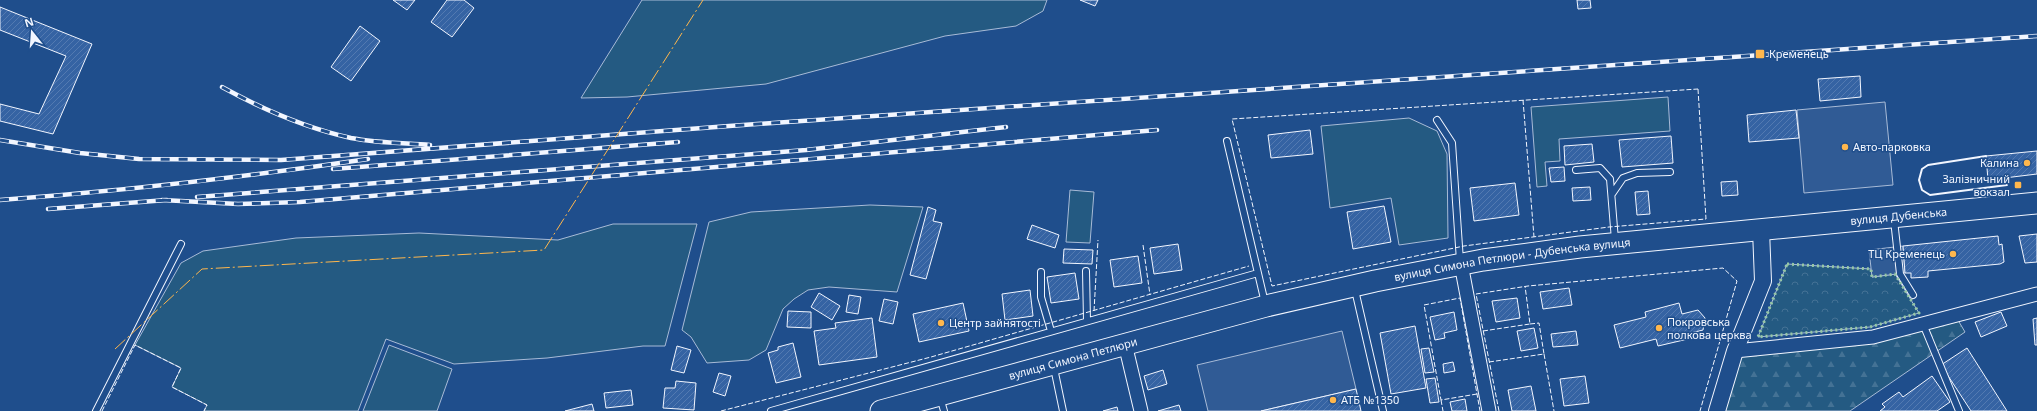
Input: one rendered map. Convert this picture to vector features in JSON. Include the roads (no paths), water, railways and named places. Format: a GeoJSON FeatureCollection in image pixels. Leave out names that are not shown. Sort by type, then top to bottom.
{"type":"FeatureCollection","features":[{"type":"Feature","properties":{"kind":"highway","name":"вулиця Дубенська"},"geometry":{"type":"LineString","coordinates":[[1761,230],[2037,203]]}},
{"type":"Feature","properties":{"kind":"highway","name":"вулиця Симона Петлюри - Дубенська вулиця"},"geometry":{"type":"LineString","coordinates":[[1266,306],[1460,264],[1615,244],[1761,230]]}},
{"type":"Feature","properties":{"kind":"highway","name":"вулиця Симона Петлюри"},"geometry":{"type":"LineString","coordinates":[[881,411],[942,403],[1053,364],[1266,306]]}},
{"type":"Feature","properties":{"kind":"street"},"geometry":{"type":"LineString","coordinates":[[1717,411],[1735,351],[1763,281],[1761,230]]}},
{"type":"Feature","properties":{"kind":"street"},"geometry":{"type":"LineString","coordinates":[[1460,264],[1489,411]]}},
{"type":"Feature","properties":{"kind":"street"},"geometry":{"type":"LineString","coordinates":[[1735,351],[1874,337],[2037,294]]}},
{"type":"Feature","properties":{"kind":"street"},"geometry":{"type":"LineString","coordinates":[[1125,344],[1141,411]]}},
{"type":"Feature","properties":{"kind":"lane"},"geometry":{"type":"LineString","coordinates":[[1438,120],[1452,143],[1460,264]]}},
{"type":"Feature","properties":{"kind":"lane"},"geometry":{"type":"LineString","coordinates":[[1227,141],[1266,306]]}},
{"type":"Feature","properties":{"kind":"lane"},"geometry":{"type":"LineString","coordinates":[[1576,170],[1600,168],[1610,179],[1615,244]]}},
{"type":"Feature","properties":{"kind":"lane"},"geometry":{"type":"LineString","coordinates":[[1612,194],[1623,178],[1637,174],[1670,172]]}},
{"type":"Feature","properties":{"kind":"lane"},"geometry":{"type":"LineString","coordinates":[[1894,217],[1900,274],[1913,295]]}},
{"type":"Feature","properties":{"kind":"lane"},"geometry":{"type":"LineString","coordinates":[[96,411],[181,244]]}},
{"type":"Feature","properties":{"kind":"lane"},"geometry":{"type":"LineString","coordinates":[[1086,271],[1087,321]]}},
{"type":"Feature","properties":{"kind":"lane"},"geometry":{"type":"LineString","coordinates":[[1041,272],[1041,297],[1051,331]]}},
{"type":"Feature","properties":{"kind":"lane"},"geometry":{"type":"LineString","coordinates":[[771,411],[1258,273]]}},
{"type":"Feature","properties":{"kind":"lane"},"geometry":{"type":"LineString","coordinates":[[1354,286],[1383,411]]}},
{"type":"Feature","properties":{"kind":"lane"},"geometry":{"type":"LineString","coordinates":[[1923,324],[1959,410]]}},
{"type":"Feature","properties":{"kind":"lane"},"geometry":{"type":"LineString","coordinates":[[1053,364],[1058,378],[1063,411]]}},
{"type":"Feature","properties":{"kind":"railway"},"geometry":{"type":"LineString","coordinates":[[0,140],[80,153],[139,159],[281,160],[729,126],[2037,36]]}},
{"type":"Feature","properties":{"kind":"railway"},"geometry":{"type":"LineString","coordinates":[[222,87],[285,117],[334,134],[371,141],[430,145]]}},
{"type":"Feature","properties":{"kind":"railway"},"geometry":{"type":"LineString","coordinates":[[197,197],[806,150],[1006,127]]}},
{"type":"Feature","properties":{"kind":"railway"},"geometry":{"type":"LineString","coordinates":[[162,200],[238,204],[300,202],[1157,130]]}},
{"type":"Feature","properties":{"kind":"railway"},"geometry":{"type":"LineString","coordinates":[[333,169],[678,142]]}},
{"type":"Feature","properties":{"kind":"railway"},"geometry":{"type":"LineString","coordinates":[[0,200],[184,183],[368,159]]}},
{"type":"Feature","properties":{"kind":"railway"},"geometry":{"type":"LineString","coordinates":[[48,209],[167,200]]}},
{"type":"Feature","properties":{"kind":"place","name":"Кременець"},"geometry":{"type":"Point","coordinates":[1760,54]}},
{"type":"Feature","properties":{"kind":"place","name":"Авто-парковка"},"geometry":{"type":"Point","coordinates":[1845,147]}},
{"type":"Feature","properties":{"kind":"place","name":"Калина"},"geometry":{"type":"Point","coordinates":[2027,163]}},
{"type":"Feature","properties":{"kind":"place","name":"Залізничний вокзал"},"geometry":{"type":"Point","coordinates":[2018,185]}},
{"type":"Feature","properties":{"kind":"place","name":"ТЦ Кременець"},"geometry":{"type":"Point","coordinates":[1953,254]}},
{"type":"Feature","properties":{"kind":"place","name":"Центр зайнятості"},"geometry":{"type":"Point","coordinates":[941,323]}},
{"type":"Feature","properties":{"kind":"place","name":"Покровська полкова церква"},"geometry":{"type":"Point","coordinates":[1659,328]}},
{"type":"Feature","properties":{"kind":"place","name":"АТБ №1350"},"geometry":{"type":"Point","coordinates":[1333,400]}}]}
